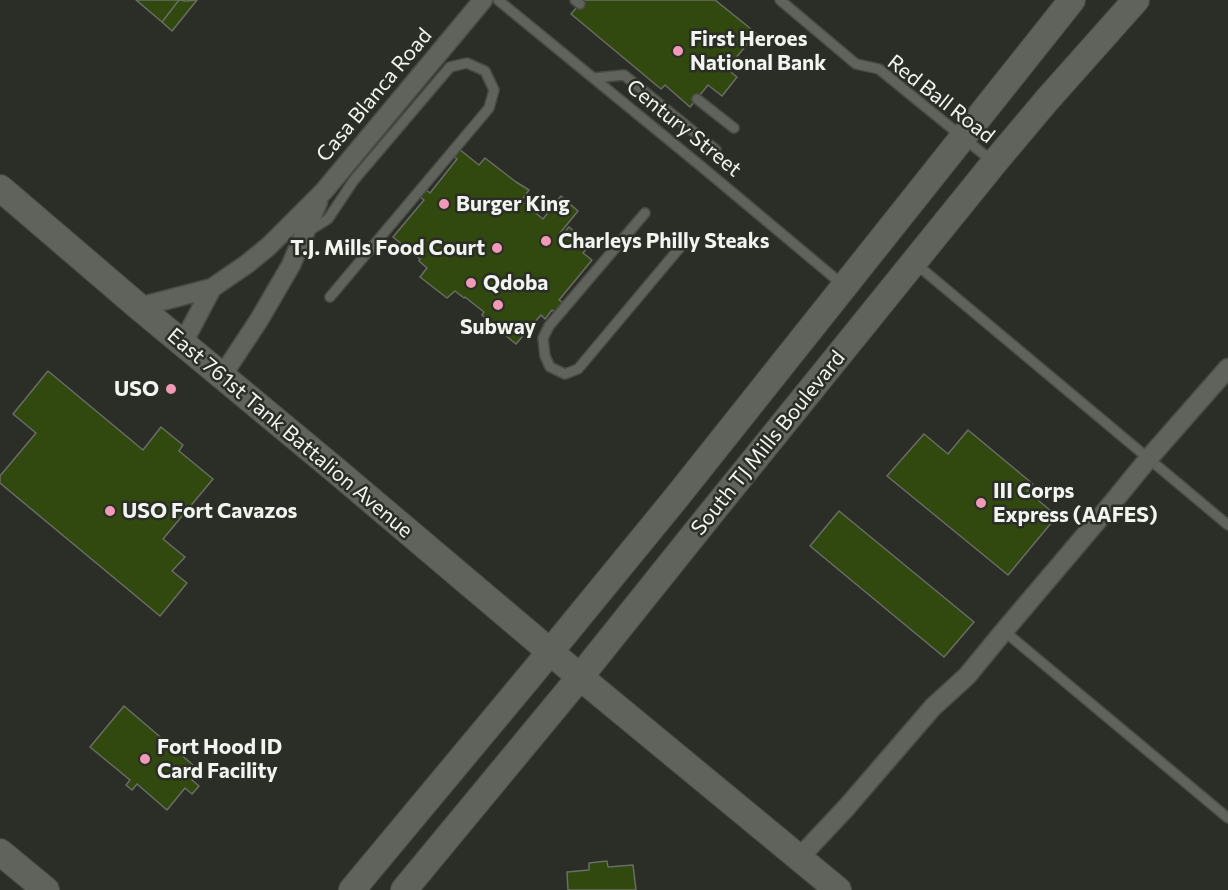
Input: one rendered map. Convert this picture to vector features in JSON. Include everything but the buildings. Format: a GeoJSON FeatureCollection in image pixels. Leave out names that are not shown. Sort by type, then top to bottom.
{"type":"FeatureCollection","features":[{"type":"Feature","properties":{"kind":"street","name":"Casa Blanca Road"},"geometry":{"type":"LineString","coordinates":[[139,307],[212,288],[269,246],[324,191],[483,0]]}},
{"type":"Feature","properties":{"kind":"street","name":"South TJ Mills Boulevard"},"geometry":{"type":"LineString","coordinates":[[352,890],[676,498],[1072,0]]}},
{"type":"Feature","properties":{"kind":"street","name":"South TJ Mills Boulevard"},"geometry":{"type":"LineString","coordinates":[[404,890],[580,677],[994,163],[1136,0]]}},
{"type":"Feature","properties":{"kind":"street","name":"East 761st Tank Battalion Avenue"},"geometry":{"type":"LineString","coordinates":[[0,188],[550,652],[838,890]]}},
{"type":"Feature","properties":{"kind":"street","name":"Casa Blanca Road"},"geometry":{"type":"LineString","coordinates":[[222,376],[265,311],[291,265],[324,191]]}},
{"type":"Feature","properties":{"kind":"street","name":"Casa Blanca Road"},"geometry":{"type":"LineString","coordinates":[[183,344],[212,288]]}},
{"type":"Feature","properties":{"kind":"street"},"geometry":{"type":"LineString","coordinates":[[800,858],[933,706],[967,676],[1149,458],[1228,368]]}},
{"type":"Feature","properties":{"kind":"street"},"geometry":{"type":"LineString","coordinates":[[0,852],[46,890]]}},
{"type":"Feature","properties":{"kind":"lane","name":"Century Street"},"geometry":{"type":"LineString","coordinates":[[498,0],[845,286]]}},
{"type":"Feature","properties":{"kind":"lane","name":"Red Ball Road"},"geometry":{"type":"LineString","coordinates":[[780,0],[856,64],[879,69],[994,163]]}},
{"type":"Feature","properties":{"kind":"lane"},"geometry":{"type":"LineString","coordinates":[[305,234],[328,219],[354,180],[450,67],[467,63],[485,72],[494,90],[489,108],[330,297]]}},
{"type":"Feature","properties":{"kind":"lane"},"geometry":{"type":"LineString","coordinates":[[594,78],[624,75],[716,150]]}},
{"type":"Feature","properties":{"kind":"lane"},"geometry":{"type":"LineString","coordinates":[[697,99],[734,128]]}},
{"type":"Feature","properties":{"kind":"lane"},"geometry":{"type":"LineString","coordinates":[[645,213],[549,326],[543,338],[545,356],[550,367],[565,374],[578,369],[682,245]]}},
{"type":"Feature","properties":{"kind":"lane"},"geometry":{"type":"LineString","coordinates":[[914,262],[1228,525]]}},
{"type":"Feature","properties":{"kind":"lane"},"geometry":{"type":"LineString","coordinates":[[1004,631],[1228,818]]}},
{"type":"Feature","properties":{"kind":"place","name":"First Heroes National Bank"},"geometry":{"type":"Point","coordinates":[678,51]}},
{"type":"Feature","properties":{"kind":"place","name":"Burger King"},"geometry":{"type":"Point","coordinates":[444,204]}},
{"type":"Feature","properties":{"kind":"place","name":"Charleys Philly Steaks"},"geometry":{"type":"Point","coordinates":[546,241]}},
{"type":"Feature","properties":{"kind":"place","name":"T.J. Mills Food Court"},"geometry":{"type":"Point","coordinates":[497,248]}},
{"type":"Feature","properties":{"kind":"place","name":"Qdoba"},"geometry":{"type":"Point","coordinates":[471,283]}},
{"type":"Feature","properties":{"kind":"place","name":"Subway"},"geometry":{"type":"Point","coordinates":[498,305]}},
{"type":"Feature","properties":{"kind":"place","name":"USO"},"geometry":{"type":"Point","coordinates":[171,389]}},
{"type":"Feature","properties":{"kind":"place","name":"III Corps Express (AAFES)"},"geometry":{"type":"Point","coordinates":[981,503]}},
{"type":"Feature","properties":{"kind":"place","name":"USO Fort Cavazos"},"geometry":{"type":"Point","coordinates":[110,511]}},
{"type":"Feature","properties":{"kind":"place","name":"Fort Hood ID Card Facility"},"geometry":{"type":"Point","coordinates":[145,759]}}]}
